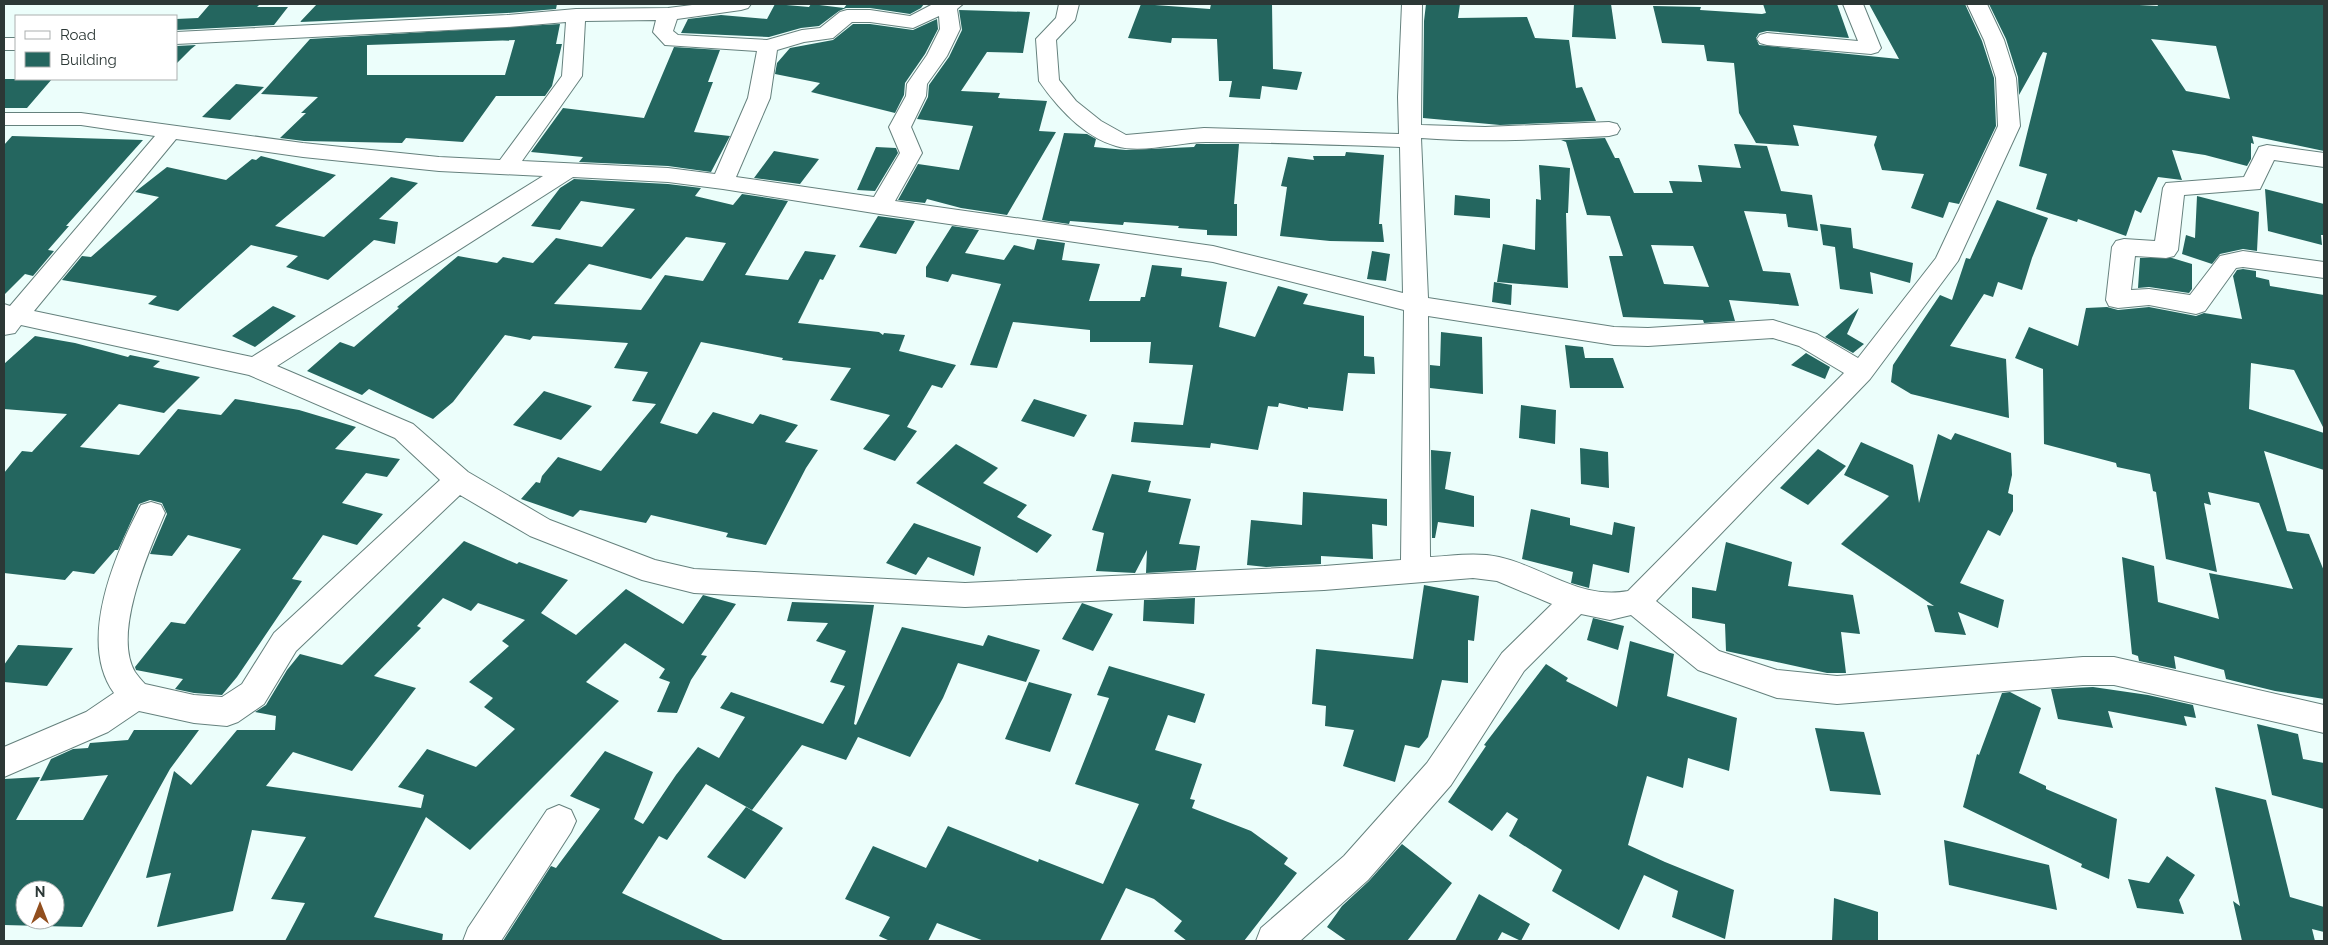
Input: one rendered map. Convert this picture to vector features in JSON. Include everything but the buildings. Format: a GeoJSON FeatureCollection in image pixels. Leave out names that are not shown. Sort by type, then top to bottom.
{"type":"FeatureCollection","features":[{"type":"Feature","properties":{"kind":"street"},"geometry":{"type":"LineString","coordinates":[[178,38],[509,12],[576,15],[668,14],[741,4]]}},
{"type":"Feature","properties":{"kind":"street"},"geometry":{"type":"LineString","coordinates":[[668,14],[663,32],[672,41],[768,46],[802,36],[826,34],[840,10],[912,22],[949,4],[950,29],[937,56],[917,84],[916,96],[900,126],[911,153],[880,207]]}},
{"type":"Feature","properties":{"kind":"street"},"geometry":{"type":"LineString","coordinates":[[1069,4],[1065,20],[1046,39],[1049,81],[1069,105],[1094,126],[1121,140],[1131,142],[1204,135],[1410,136],[1550,134],[1609,129]]}},
{"type":"Feature","properties":{"kind":"street"},"geometry":{"type":"LineString","coordinates":[[1412,4],[1409,97],[1416,305],[1415,570]]}},
{"type":"Feature","properties":{"kind":"street"},"geometry":{"type":"LineString","coordinates":[[1767,39],[1871,48],[1853,4]]}},
{"type":"Feature","properties":{"kind":"street"},"geometry":{"type":"LineString","coordinates":[[7,319],[255,367],[404,431],[458,480],[540,528],[652,571],[694,581],[745,585],[965,594],[1324,578],[1473,566],[1499,569],[1576,600],[1610,607],[1636,602],[1862,372],[1946,261],[2009,126],[2006,78],[1994,40],[1977,4]]}},
{"type":"Feature","properties":{"kind":"street"},"geometry":{"type":"LineString","coordinates":[[506,168],[572,76],[576,15]]}},
{"type":"Feature","properties":{"kind":"street"},"geometry":{"type":"LineString","coordinates":[[723,182],[759,98],[768,46]]}},
{"type":"Feature","properties":{"kind":"street"},"geometry":{"type":"LineString","coordinates":[[4,119],[81,119],[400,160],[506,168],[668,175],[723,182],[880,207],[1213,254],[1416,305],[1614,336],[1648,337],[1773,328],[1788,330],[1862,372]]}},
{"type":"Feature","properties":{"kind":"street"},"geometry":{"type":"LineString","coordinates":[[7,319],[171,131]]}},
{"type":"Feature","properties":{"kind":"street"},"geometry":{"type":"LineString","coordinates":[[2324,160],[2266,152],[2252,184],[2174,188],[2166,250],[2124,248],[2118,300],[2149,297],[2196,305],[2228,262],[2243,259],[2324,270]]}},
{"type":"Feature","properties":{"kind":"street"},"geometry":{"type":"LineString","coordinates":[[255,367],[569,170]]}},
{"type":"Feature","properties":{"kind":"street"},"geometry":{"type":"LineString","coordinates":[[151,513],[124,578],[114,622],[116,668],[126,688],[135,696],[194,709],[227,712],[253,694],[285,642],[458,480]]}},
{"type":"Feature","properties":{"kind":"street"},"geometry":{"type":"LineString","coordinates":[[1274,941],[1356,868],[1433,782],[1513,662],[1576,600]]}},
{"type":"Feature","properties":{"kind":"street"},"geometry":{"type":"LineString","coordinates":[[1636,602],[1709,661],[1777,684],[1837,690],[2083,670],[2114,671],[2324,720]]}},
{"type":"Feature","properties":{"kind":"street"},"geometry":{"type":"LineString","coordinates":[[4,762],[97,722],[135,696]]}},
{"type":"Feature","properties":{"kind":"street"},"geometry":{"type":"LineString","coordinates":[[481,941],[559,822]]}}]}
